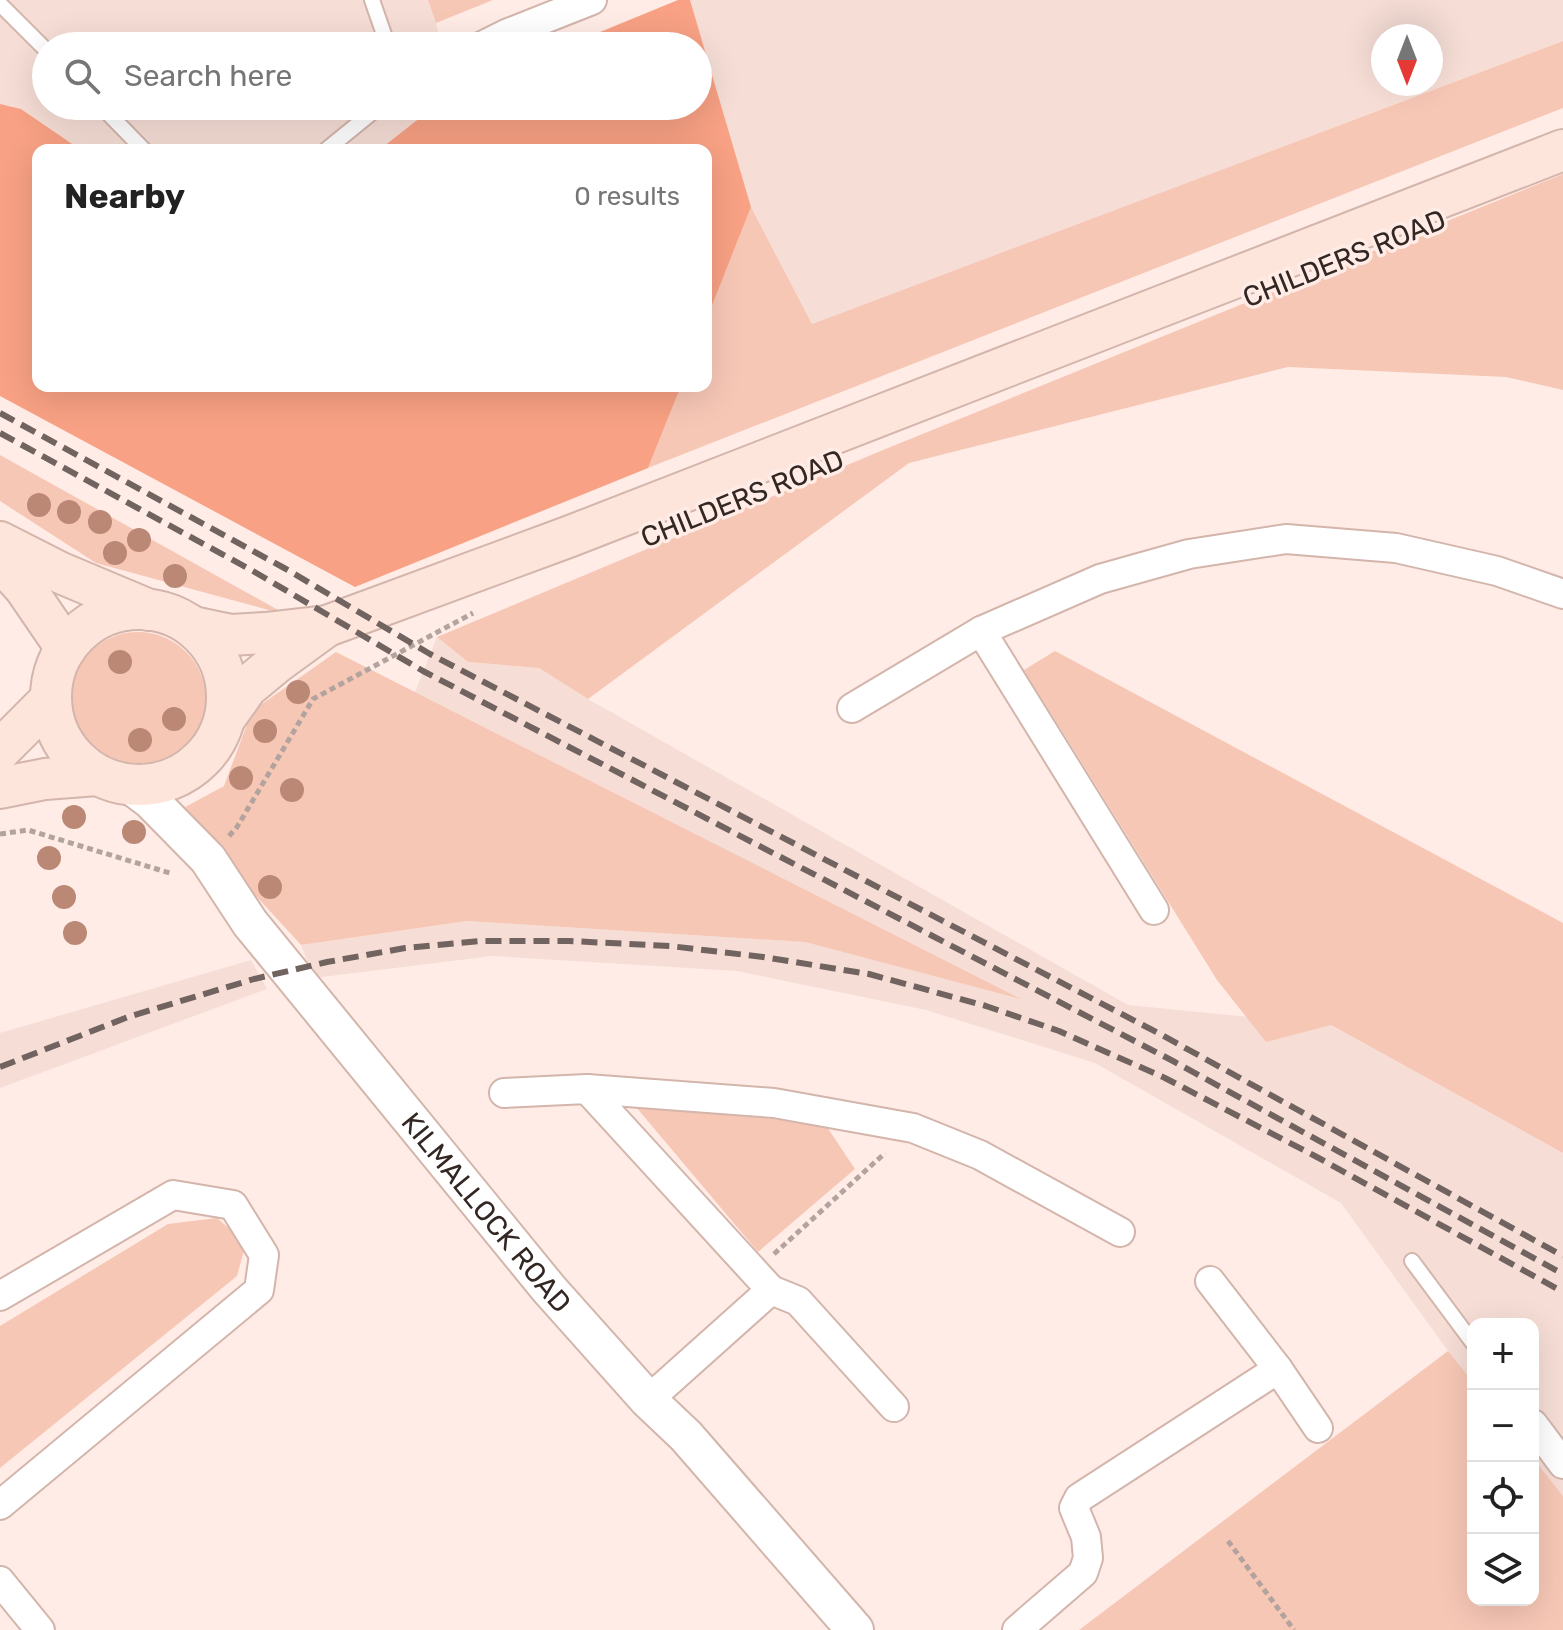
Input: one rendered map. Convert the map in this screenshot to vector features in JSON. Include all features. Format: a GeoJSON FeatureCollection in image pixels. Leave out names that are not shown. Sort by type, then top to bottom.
{"type":"FeatureCollection","features":[{"type":"Feature","properties":{"kind":"main road","name":"CHILDERS ROAD"},"geometry":{"type":"LineString","coordinates":[[193,627],[231,635],[327,626],[568,537],[1563,150]]}},
{"type":"Feature","properties":{"kind":"main road"},"geometry":{"type":"LineString","coordinates":[[0,542],[61,573],[150,610]]}},
{"type":"Feature","properties":{"kind":"main road"},"geometry":{"type":"LineString","coordinates":[[0,560],[25,588],[66,648]]}},
{"type":"Feature","properties":{"kind":"main road"},"geometry":{"type":"LineString","coordinates":[[0,788],[45,779],[114,780],[146,785],[162,783],[184,773],[205,756],[219,736],[225,718],[228,698],[225,676],[207,640],[193,627],[162,612],[124,609],[101,618],[82,630],[66,648],[56,668],[51,699],[60,736],[82,764],[114,780]]}},
{"type":"Feature","properties":{"kind":"main road","name":"CHILDERS ROAD"},"geometry":{"type":"LineString","coordinates":[[225,718],[247,687],[327,626]]}},
{"type":"Feature","properties":{"kind":"main road"},"geometry":{"type":"LineString","coordinates":[[0,750],[51,699]]}},
{"type":"Feature","properties":{"kind":"street"},"geometry":{"type":"LineString","coordinates":[[511,32],[592,0]]}},
{"type":"Feature","properties":{"kind":"street"},"geometry":{"type":"LineString","coordinates":[[852,708],[981,631],[1100,579],[1189,554],[1286,539],[1396,548],[1497,571],[1563,594]]}},
{"type":"Feature","properties":{"kind":"street"},"geometry":{"type":"LineString","coordinates":[[981,631],[1154,910]]}},
{"type":"Feature","properties":{"kind":"street","name":"KILMALLOCK ROAD"},"geometry":{"type":"LineString","coordinates":[[114,780],[150,800],[208,859],[250,923],[549,1289],[648,1400],[686,1436],[855,1630]]}},
{"type":"Feature","properties":{"kind":"street"},"geometry":{"type":"LineString","coordinates":[[587,1089],[763,1281],[798,1301],[894,1407]]}},
{"type":"Feature","properties":{"kind":"street"},"geometry":{"type":"LineString","coordinates":[[504,1093],[587,1089],[774,1103],[913,1128],[980,1155],[1120,1232]]}},
{"type":"Feature","properties":{"kind":"street"},"geometry":{"type":"LineString","coordinates":[[0,1296],[173,1195],[233,1205],[264,1255],[259,1290],[0,1505]]}},
{"type":"Feature","properties":{"kind":"street"},"geometry":{"type":"LineString","coordinates":[[648,1400],[763,1281]]}},
{"type":"Feature","properties":{"kind":"street"},"geometry":{"type":"LineString","coordinates":[[1210,1281],[1278,1369],[1318,1428]]}},
{"type":"Feature","properties":{"kind":"street"},"geometry":{"type":"LineString","coordinates":[[1017,1630],[1083,1573],[1088,1558],[1086,1537],[1074,1508],[1079,1498],[1278,1369]]}},
{"type":"Feature","properties":{"kind":"street"},"geometry":{"type":"LineString","coordinates":[[1539,1432],[1563,1464]]}},
{"type":"Feature","properties":{"kind":"street"},"geometry":{"type":"LineString","coordinates":[[0,1581],[40,1630]]}},
{"type":"Feature","properties":{"kind":"lane"},"geometry":{"type":"LineString","coordinates":[[372,0],[383,32]]}},
{"type":"Feature","properties":{"kind":"lane"},"geometry":{"type":"LineString","coordinates":[[0,4],[32,36]]}},
{"type":"Feature","properties":{"kind":"lane"},"geometry":{"type":"LineString","coordinates":[[115,120],[138,144]]}},
{"type":"Feature","properties":{"kind":"lane"},"geometry":{"type":"LineString","coordinates":[[333,144],[363,120]]}},
{"type":"Feature","properties":{"kind":"lane"},"geometry":{"type":"LineString","coordinates":[[1412,1261],[1467,1335]]}},
{"type":"Feature","properties":{"kind":"path"},"geometry":{"type":"LineString","coordinates":[[0,834],[28,830],[174,874],[208,859],[237,827],[313,699],[475,612]]}},
{"type":"Feature","properties":{"kind":"path"},"geometry":{"type":"LineString","coordinates":[[763,1281],[913,1128]]}},
{"type":"Feature","properties":{"kind":"path"},"geometry":{"type":"LineString","coordinates":[[1228,1541],[1294,1630]]}},
{"type":"Feature","properties":{"kind":"shaded area"},"geometry":{"type":"Polygon","coordinates":[[[0,0],[428,0],[438,32],[32,32],[32,117],[21,109],[0,104],[0,0]]]}},
{"type":"Feature","properties":{"kind":"shaded area"},"geometry":{"type":"Polygon","coordinates":[[[428,0],[493,0],[436,23],[428,0]]]}},
{"type":"Feature","properties":{"kind":"shaded area"},"geometry":{"type":"Polygon","coordinates":[[[678,0],[690,0],[699,32],[600,32],[678,0]]]}},
{"type":"Feature","properties":{"kind":"shaded area"},"geometry":{"type":"Polygon","coordinates":[[[690,0],[1563,0],[1563,41],[1443,86],[1443,24],[1371,24],[1371,96],[1417,96],[812,324],[751,207],[712,75],[712,32],[699,32],[690,0]]]}},
{"type":"Feature","properties":{"kind":"shaded area"},"geometry":{"type":"Polygon","coordinates":[[[1563,41],[1563,108],[648,468],[679,392],[712,392],[712,306],[751,207],[812,324],[1417,96],[1443,96],[1443,86],[1563,41]]]}},
{"type":"Feature","properties":{"kind":"shaded area"},"geometry":{"type":"Polygon","coordinates":[[[712,75],[751,207],[712,306],[712,144],[387,144],[417,120],[712,120],[712,75]]]}},
{"type":"Feature","properties":{"kind":"shaded area"},"geometry":{"type":"Polygon","coordinates":[[[0,104],[21,109],[32,117],[32,120],[37,120],[72,144],[32,144],[32,392],[679,392],[648,468],[355,587],[0,396],[0,104]]]}},
{"type":"Feature","properties":{"kind":"shaded area"},"geometry":{"type":"Polygon","coordinates":[[[37,120],[417,120],[387,144],[72,144],[37,120]]]}},
{"type":"Feature","properties":{"kind":"shaded area"},"geometry":{"type":"Polygon","coordinates":[[[1563,174],[1563,390],[1506,377],[1288,367],[909,463],[588,699],[539,668],[468,662],[437,637],[883,450],[1563,174]]]}},
{"type":"Feature","properties":{"kind":"shaded area"},"geometry":{"type":"Polygon","coordinates":[[[0,455],[287,615],[96,563],[0,501],[0,455]]]}},
{"type":"Feature","properties":{"kind":"shaded area"},"geometry":{"type":"Polygon","coordinates":[[[138,632],[164,638],[186,652],[200,674],[206,700],[200,726],[186,748],[164,762],[138,768],[112,762],[90,748],[76,726],[70,700],[76,674],[90,652],[112,638],[138,632]]]}},
{"type":"Feature","properties":{"kind":"shaded area"},"geometry":{"type":"Polygon","coordinates":[[[437,637],[468,662],[539,668],[588,699],[1128,1005],[1331,1025],[1563,1153],[1563,1496],[1539,1466],[1539,1318],[1467,1318],[1467,1375],[1341,1203],[1095,1063],[926,1010],[737,971],[492,956],[314,978],[301,945],[467,921],[805,942],[1016,997],[415,692],[437,637]]]}},
{"type":"Feature","properties":{"kind":"shaded area"},"geometry":{"type":"Polygon","coordinates":[[[1055,651],[1563,923],[1563,1153],[1331,1025],[1266,1042],[1217,980],[1024,670],[1055,651]]]}},
{"type":"Feature","properties":{"kind":"shaded area"},"geometry":{"type":"Polygon","coordinates":[[[336,652],[1021,999],[805,942],[467,921],[301,945],[178,811],[224,786],[252,711],[336,652]]]}},
{"type":"Feature","properties":{"kind":"shaded area"},"geometry":{"type":"Polygon","coordinates":[[[251,960],[267,989],[0,1088],[0,1033],[251,960]]]}},
{"type":"Feature","properties":{"kind":"shaded area"},"geometry":{"type":"Polygon","coordinates":[[[636,1107],[690,1107],[827,1127],[855,1169],[758,1252],[636,1107]]]}},
{"type":"Feature","properties":{"kind":"shaded area"},"geometry":{"type":"Polygon","coordinates":[[[217,1218],[246,1243],[237,1276],[0,1468],[0,1326],[168,1224],[217,1218]]]}},
{"type":"Feature","properties":{"kind":"shaded area"},"geometry":{"type":"Polygon","coordinates":[[[1448,1351],[1467,1375],[1467,1606],[1539,1606],[1539,1466],[1563,1496],[1563,1630],[1079,1630],[1448,1351]]]}},
{"type":"Feature","properties":{"kind":"railway"},"geometry":{"type":"LineString","coordinates":[[0,413],[286,569],[430,654],[1160,1034],[1563,1256]]}},
{"type":"Feature","properties":{"kind":"railway"},"geometry":{"type":"LineString","coordinates":[[0,433],[253,571],[423,671],[1173,1061],[1563,1274]]}},
{"type":"Feature","properties":{"kind":"railway"},"geometry":{"type":"LineString","coordinates":[[0,1067],[128,1017],[254,979],[405,948],[481,941],[569,941],[670,946],[763,957],[869,974],[986,1006],[1059,1031],[1165,1078],[1563,1292]]}}]}
